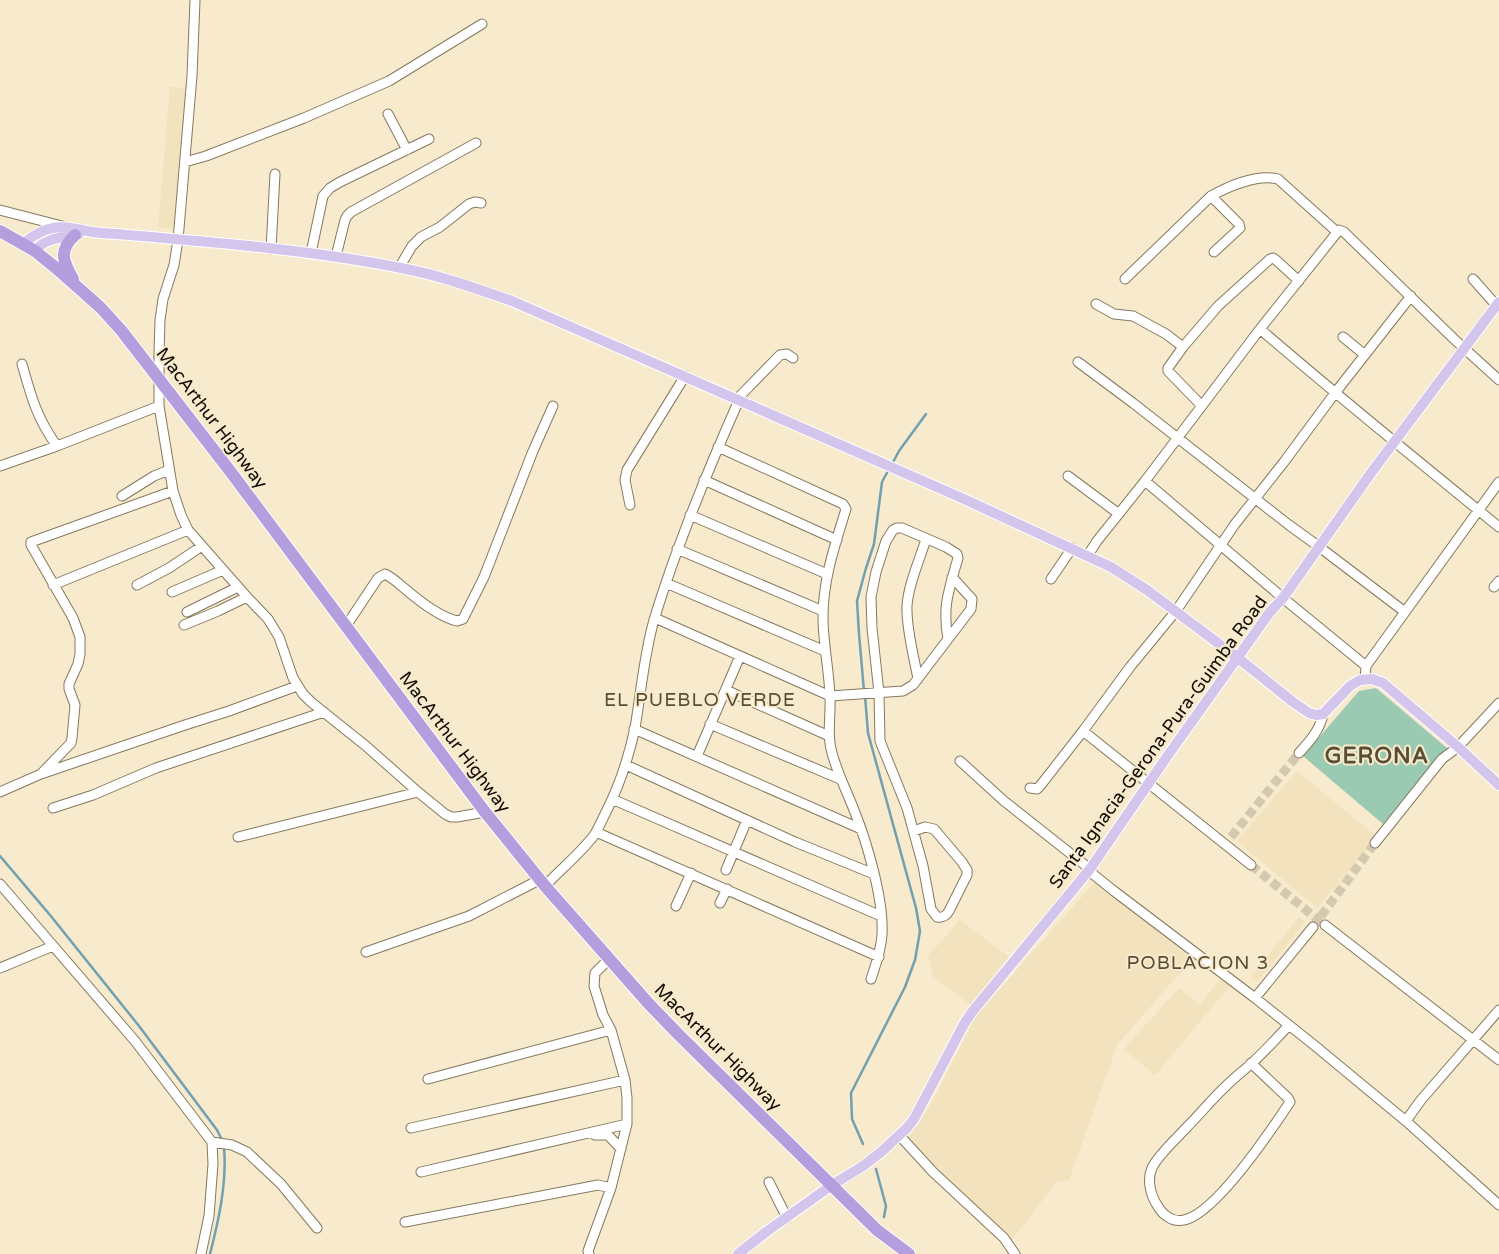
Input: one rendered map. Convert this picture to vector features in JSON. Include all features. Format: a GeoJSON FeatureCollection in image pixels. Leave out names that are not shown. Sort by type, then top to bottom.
{"type":"FeatureCollection","features":[{"type":"Feature","properties":{"kind":"highway","name":"MacArthur Highway"},"geometry":{"type":"LineString","coordinates":[[0,231],[35,251],[75,283],[121,330],[230,471],[485,812],[542,883],[679,1035],[877,1230],[909,1254]]}},
{"type":"Feature","properties":{"kind":"highway"},"geometry":{"type":"LineString","coordinates":[[75,235],[65,247],[64,256],[65,264],[75,283]]}},
{"type":"Feature","properties":{"kind":"main road"},"geometry":{"type":"LineString","coordinates":[[23,244],[32,236],[41,232],[65,226],[92,232],[311,253],[417,271],[512,301],[1088,555],[1127,576],[1176,611],[1303,709],[1314,714],[1323,714],[1354,683],[1365,679],[1377,680],[1389,687],[1499,784]]}},
{"type":"Feature","properties":{"kind":"main road"},"geometry":{"type":"LineString","coordinates":[[35,251],[38,247],[53,239],[92,232]]}},
{"type":"Feature","properties":{"kind":"main road","name":"Santa Ignacia-Gerona-Pura-Guimba Road"},"geometry":{"type":"LineString","coordinates":[[738,1254],[832,1185],[864,1166],[914,1119],[972,1012],[1090,869],[1270,612],[1395,440],[1498,304]]}},
{"type":"Feature","properties":{"kind":"street"},"geometry":{"type":"LineString","coordinates":[[195,0],[192,76],[178,240],[174,265],[163,299],[160,320],[159,406],[173,491],[181,515],[188,530],[268,619],[279,637],[288,666],[297,686],[303,694],[445,814],[451,817],[485,812]]}},
{"type":"Feature","properties":{"kind":"street"},"geometry":{"type":"LineString","coordinates":[[185,162],[206,156],[366,92],[389,81],[482,24]]}},
{"type":"Feature","properties":{"kind":"street"},"geometry":{"type":"LineString","coordinates":[[388,114],[407,150]]}},
{"type":"Feature","properties":{"kind":"street"},"geometry":{"type":"LineString","coordinates":[[311,253],[323,196],[326,192],[340,182],[429,139]]}},
{"type":"Feature","properties":{"kind":"street"},"geometry":{"type":"LineString","coordinates":[[336,256],[346,216],[476,143]]}},
{"type":"Feature","properties":{"kind":"street"},"geometry":{"type":"LineString","coordinates":[[271,249],[275,174]]}},
{"type":"Feature","properties":{"kind":"street"},"geometry":{"type":"LineString","coordinates":[[1126,279],[1211,196],[1227,188],[1255,180],[1278,179],[1337,232]]}},
{"type":"Feature","properties":{"kind":"street"},"geometry":{"type":"LineString","coordinates":[[1211,196],[1239,224],[1240,228],[1214,252]]}},
{"type":"Feature","properties":{"kind":"street"},"geometry":{"type":"LineString","coordinates":[[399,268],[412,246],[420,237],[440,227],[469,204],[481,203]]}},
{"type":"Feature","properties":{"kind":"street"},"geometry":{"type":"LineString","coordinates":[[0,210],[65,226]]}},
{"type":"Feature","properties":{"kind":"street"},"geometry":{"type":"LineString","coordinates":[[1088,555],[1260,329],[1337,232],[1341,230],[1499,380]]}},
{"type":"Feature","properties":{"kind":"street"},"geometry":{"type":"LineString","coordinates":[[1202,406],[1168,371],[1168,368],[1183,347],[1218,306],[1270,259],[1276,260],[1299,281]]}},
{"type":"Feature","properties":{"kind":"street"},"geometry":{"type":"LineString","coordinates":[[1473,279],[1498,304]]}},
{"type":"Feature","properties":{"kind":"street"},"geometry":{"type":"LineString","coordinates":[[1030,788],[1040,786],[1130,667],[1176,611],[1221,544],[1410,296]]}},
{"type":"Feature","properties":{"kind":"street"},"geometry":{"type":"LineString","coordinates":[[1096,304],[1114,314],[1133,316],[1166,334],[1183,347]]}},
{"type":"Feature","properties":{"kind":"street"},"geometry":{"type":"LineString","coordinates":[[1260,329],[1499,528]]}},
{"type":"Feature","properties":{"kind":"street"},"geometry":{"type":"LineString","coordinates":[[1343,337],[1365,355]]}},
{"type":"Feature","properties":{"kind":"street"},"geometry":{"type":"LineString","coordinates":[[366,952],[469,916],[542,883],[589,842],[612,799],[626,765],[654,618],[677,549],[704,480],[738,400],[780,355],[787,354],[793,358]]}},
{"type":"Feature","properties":{"kind":"street"},"geometry":{"type":"LineString","coordinates":[[1078,362],[1255,499],[1406,612]]}},
{"type":"Feature","properties":{"kind":"street"},"geometry":{"type":"LineString","coordinates":[[22,364],[37,414],[57,446]]}},
{"type":"Feature","properties":{"kind":"street"},"geometry":{"type":"LineString","coordinates":[[630,505],[625,480],[626,470],[685,376]]}},
{"type":"Feature","properties":{"kind":"street"},"geometry":{"type":"LineString","coordinates":[[0,466],[159,406]]}},
{"type":"Feature","properties":{"kind":"street"},"geometry":{"type":"LineString","coordinates":[[346,626],[378,578],[385,574],[444,616],[457,621],[463,619],[484,577],[552,406]]}},
{"type":"Feature","properties":{"kind":"street"},"geometry":{"type":"LineString","coordinates":[[718,447],[843,504],[846,509],[827,574],[824,611],[825,651],[830,696],[829,736],[840,779],[854,808],[874,874],[882,934],[878,957],[871,979]]}},
{"type":"Feature","properties":{"kind":"street"},"geometry":{"type":"LineString","coordinates":[[122,496],[154,476],[169,470]]}},
{"type":"Feature","properties":{"kind":"street"},"geometry":{"type":"LineString","coordinates":[[1068,476],[1120,514]]}},
{"type":"Feature","properties":{"kind":"street"},"geometry":{"type":"LineString","coordinates":[[704,480],[836,540]]}},
{"type":"Feature","properties":{"kind":"street"},"geometry":{"type":"LineString","coordinates":[[1145,481],[1282,598],[1366,666]]}},
{"type":"Feature","properties":{"kind":"street"},"geometry":{"type":"LineString","coordinates":[[1365,679],[1366,666],[1499,482]]}},
{"type":"Feature","properties":{"kind":"street"},"geometry":{"type":"LineString","coordinates":[[41,774],[70,743],[72,738],[75,705],[69,684],[78,664],[81,646],[76,625],[31,542],[173,491]]}},
{"type":"Feature","properties":{"kind":"street"},"geometry":{"type":"LineString","coordinates":[[690,515],[827,574]]}},
{"type":"Feature","properties":{"kind":"street"},"geometry":{"type":"LineString","coordinates":[[914,830],[924,827],[934,829],[967,870],[967,875],[947,915],[942,917],[937,917],[931,909],[914,830],[903,796],[881,744],[876,693],[871,597],[876,572],[886,541],[893,530],[902,528],[957,554],[958,558],[946,604],[948,639]]}},
{"type":"Feature","properties":{"kind":"street"},"geometry":{"type":"LineString","coordinates":[[53,584],[188,530]]}},
{"type":"Feature","properties":{"kind":"street"},"geometry":{"type":"LineString","coordinates":[[918,679],[907,617],[907,606],[909,592],[926,539]]}},
{"type":"Feature","properties":{"kind":"street"},"geometry":{"type":"LineString","coordinates":[[138,585],[181,561],[202,546]]}},
{"type":"Feature","properties":{"kind":"street"},"geometry":{"type":"LineString","coordinates":[[1051,579],[1072,548]]}},
{"type":"Feature","properties":{"kind":"street"},"geometry":{"type":"LineString","coordinates":[[677,549],[824,611]]}},
{"type":"Feature","properties":{"kind":"street"},"geometry":{"type":"LineString","coordinates":[[172,592],[223,570]]}},
{"type":"Feature","properties":{"kind":"street"},"geometry":{"type":"LineString","coordinates":[[654,618],[830,696],[906,690],[918,679],[970,610],[972,604],[970,596],[952,577]]}},
{"type":"Feature","properties":{"kind":"street"},"geometry":{"type":"LineString","coordinates":[[666,583],[825,651]]}},
{"type":"Feature","properties":{"kind":"street"},"geometry":{"type":"LineString","coordinates":[[187,612],[238,587]]}},
{"type":"Feature","properties":{"kind":"street"},"geometry":{"type":"LineString","coordinates":[[184,625],[247,597]]}},
{"type":"Feature","properties":{"kind":"street"},"geometry":{"type":"LineString","coordinates":[[696,756],[740,656]]}},
{"type":"Feature","properties":{"kind":"street"},"geometry":{"type":"LineString","coordinates":[[0,792],[41,774],[185,724],[229,711],[297,686]]}},
{"type":"Feature","properties":{"kind":"street"},"geometry":{"type":"LineString","coordinates":[[726,690],[829,736]]}},
{"type":"Feature","properties":{"kind":"street"},"geometry":{"type":"LineString","coordinates":[[1375,843],[1442,759],[1458,747],[1499,702]]}},
{"type":"Feature","properties":{"kind":"street"},"geometry":{"type":"LineString","coordinates":[[52,808],[93,795],[156,768],[324,712]]}},
{"type":"Feature","properties":{"kind":"street"},"geometry":{"type":"LineString","coordinates":[[1299,754],[1317,731],[1323,714]]}},
{"type":"Feature","properties":{"kind":"street"},"geometry":{"type":"LineString","coordinates":[[710,724],[840,779]]}},
{"type":"Feature","properties":{"kind":"street"},"geometry":{"type":"LineString","coordinates":[[634,728],[861,829]]}},
{"type":"Feature","properties":{"kind":"street"},"geometry":{"type":"LineString","coordinates":[[1083,731],[1149,783],[1228,841],[1251,865]]}},
{"type":"Feature","properties":{"kind":"street"},"geometry":{"type":"LineString","coordinates":[[960,761],[1004,801],[1090,869],[1094,875],[1114,892],[1255,998],[1407,1122],[1499,1205]]}},
{"type":"Feature","properties":{"kind":"street"},"geometry":{"type":"LineString","coordinates":[[626,765],[795,842],[874,874]]}},
{"type":"Feature","properties":{"kind":"street"},"geometry":{"type":"LineString","coordinates":[[238,837],[418,792]]}},
{"type":"Feature","properties":{"kind":"street"},"geometry":{"type":"LineString","coordinates":[[612,799],[881,916]]}},
{"type":"Feature","properties":{"kind":"street"},"geometry":{"type":"LineString","coordinates":[[726,870],[747,820]]}},
{"type":"Feature","properties":{"kind":"street"},"geometry":{"type":"LineString","coordinates":[[596,832],[878,957]]}},
{"type":"Feature","properties":{"kind":"street"},"geometry":{"type":"LineString","coordinates":[[676,906],[691,874]]}},
{"type":"Feature","properties":{"kind":"street"},"geometry":{"type":"LineString","coordinates":[[0,884],[136,1041],[212,1142],[213,1164],[209,1216],[202,1254]]}},
{"type":"Feature","properties":{"kind":"street"},"geometry":{"type":"LineString","coordinates":[[720,903],[727,889]]}},
{"type":"Feature","properties":{"kind":"street"},"geometry":{"type":"LineString","coordinates":[[1325,925],[1499,1060]]}},
{"type":"Feature","properties":{"kind":"street"},"geometry":{"type":"LineString","coordinates":[[1255,998],[1313,927]]}},
{"type":"Feature","properties":{"kind":"street"},"geometry":{"type":"LineString","coordinates":[[0,968],[53,946]]}},
{"type":"Feature","properties":{"kind":"street"},"geometry":{"type":"LineString","coordinates":[[586,1253],[611,1188],[627,1124],[625,1080],[611,1030],[603,1015],[594,986],[595,973],[610,959]]}},
{"type":"Feature","properties":{"kind":"street"},"geometry":{"type":"LineString","coordinates":[[1407,1122],[1421,1100],[1499,1010]]}},
{"type":"Feature","properties":{"kind":"street"},"geometry":{"type":"LineString","coordinates":[[1251,1063],[1290,1102],[1259,1147],[1213,1201],[1189,1219],[1179,1221],[1168,1218],[1159,1209],[1154,1199],[1149,1181],[1152,1168],[1224,1088],[1289,1025]]}},
{"type":"Feature","properties":{"kind":"street"},"geometry":{"type":"LineString","coordinates":[[428,1079],[611,1030]]}},
{"type":"Feature","properties":{"kind":"street"},"geometry":{"type":"LineString","coordinates":[[411,1128],[625,1080]]}},
{"type":"Feature","properties":{"kind":"street"},"geometry":{"type":"LineString","coordinates":[[421,1172],[627,1124]]}},
{"type":"Feature","properties":{"kind":"street"},"geometry":{"type":"LineString","coordinates":[[584,1134],[608,1135],[621,1150]]}},
{"type":"Feature","properties":{"kind":"street"},"geometry":{"type":"LineString","coordinates":[[899,1135],[933,1172],[1004,1238],[1015,1254]]}},
{"type":"Feature","properties":{"kind":"street"},"geometry":{"type":"LineString","coordinates":[[212,1142],[232,1145],[247,1152],[281,1184],[317,1228]]}},
{"type":"Feature","properties":{"kind":"street"},"geometry":{"type":"LineString","coordinates":[[768,1182],[787,1218]]}},
{"type":"Feature","properties":{"kind":"street"},"geometry":{"type":"LineString","coordinates":[[405,1222],[598,1185],[611,1188]]}},
{"type":"Feature","properties":{"kind":"shaded area"},"geometry":{"type":"Polygon","coordinates":[[[170,87],[189,88],[175,229],[158,227],[170,87]]]}},
{"type":"Feature","properties":{"kind":"shaded area"},"geometry":{"type":"Polygon","coordinates":[[[1297,771],[1377,837],[1317,908],[1237,841],[1297,771]]]}},
{"type":"Feature","properties":{"kind":"shaded area"},"geometry":{"type":"Polygon","coordinates":[[[1096,881],[1159,930],[1192,959],[1117,1045],[1069,1180],[1056,1183],[1010,1242],[908,1138],[934,1099],[975,1017],[1096,881]]]}},
{"type":"Feature","properties":{"kind":"shaded area"},"geometry":{"type":"Polygon","coordinates":[[[1299,917],[1305,922],[1257,982],[1250,977],[1299,917]]]}},
{"type":"Feature","properties":{"kind":"shaded area"},"geometry":{"type":"Polygon","coordinates":[[[960,920],[1009,957],[971,1005],[934,978],[928,956],[960,920]]]}},
{"type":"Feature","properties":{"kind":"shaded area"},"geometry":{"type":"Polygon","coordinates":[[[1221,978],[1230,986],[1155,1075],[1124,1049],[1179,988],[1200,1005],[1221,978]]]}},
{"type":"Feature","properties":{"kind":"green space"},"geometry":{"type":"Polygon","coordinates":[[[1376,688],[1448,749],[1383,824],[1303,756],[1359,691],[1376,688]]]}},
{"type":"Feature","properties":{"kind":"waterway"},"geometry":{"type":"LineString","coordinates":[[892,464],[899,451],[926,414]]}},
{"type":"Feature","properties":{"kind":"waterway"},"geometry":{"type":"LineString","coordinates":[[864,691],[857,601],[874,544],[882,482],[889,469]]}},
{"type":"Feature","properties":{"kind":"waterway"},"geometry":{"type":"LineString","coordinates":[[863,1144],[852,1119],[851,1093],[905,987],[915,960],[920,931],[916,908],[868,733],[865,696]]}},
{"type":"Feature","properties":{"kind":"waterway"},"geometry":{"type":"LineString","coordinates":[[0,856],[139,1026],[217,1130],[223,1142]]}},
{"type":"Feature","properties":{"kind":"waterway"},"geometry":{"type":"LineString","coordinates":[[210,1254],[223,1187],[224,1147]]}},
{"type":"Feature","properties":{"kind":"waterway"},"geometry":{"type":"LineString","coordinates":[[876,1169],[886,1206],[884,1217]]}},
{"type":"Feature","properties":{"kind":"tunnel"},"geometry":{"type":"LineString","coordinates":[[1231,837],[1299,753]]}},
{"type":"Feature","properties":{"kind":"tunnel"},"geometry":{"type":"LineString","coordinates":[[1313,927],[1375,843]]}},
{"type":"Feature","properties":{"kind":"tunnel"},"geometry":{"type":"LineString","coordinates":[[1251,865],[1322,923]]}},
{"type":"Feature","properties":{"kind":"district","name":"EL PUEBLO VERDE"},"geometry":{"type":"Point","coordinates":[700,700]}},
{"type":"Feature","properties":{"kind":"district","name":"GERONA"},"geometry":{"type":"Point","coordinates":[1377,756]}},
{"type":"Feature","properties":{"kind":"district","name":"POBLACION 3"},"geometry":{"type":"Point","coordinates":[1198,963]}}]}
